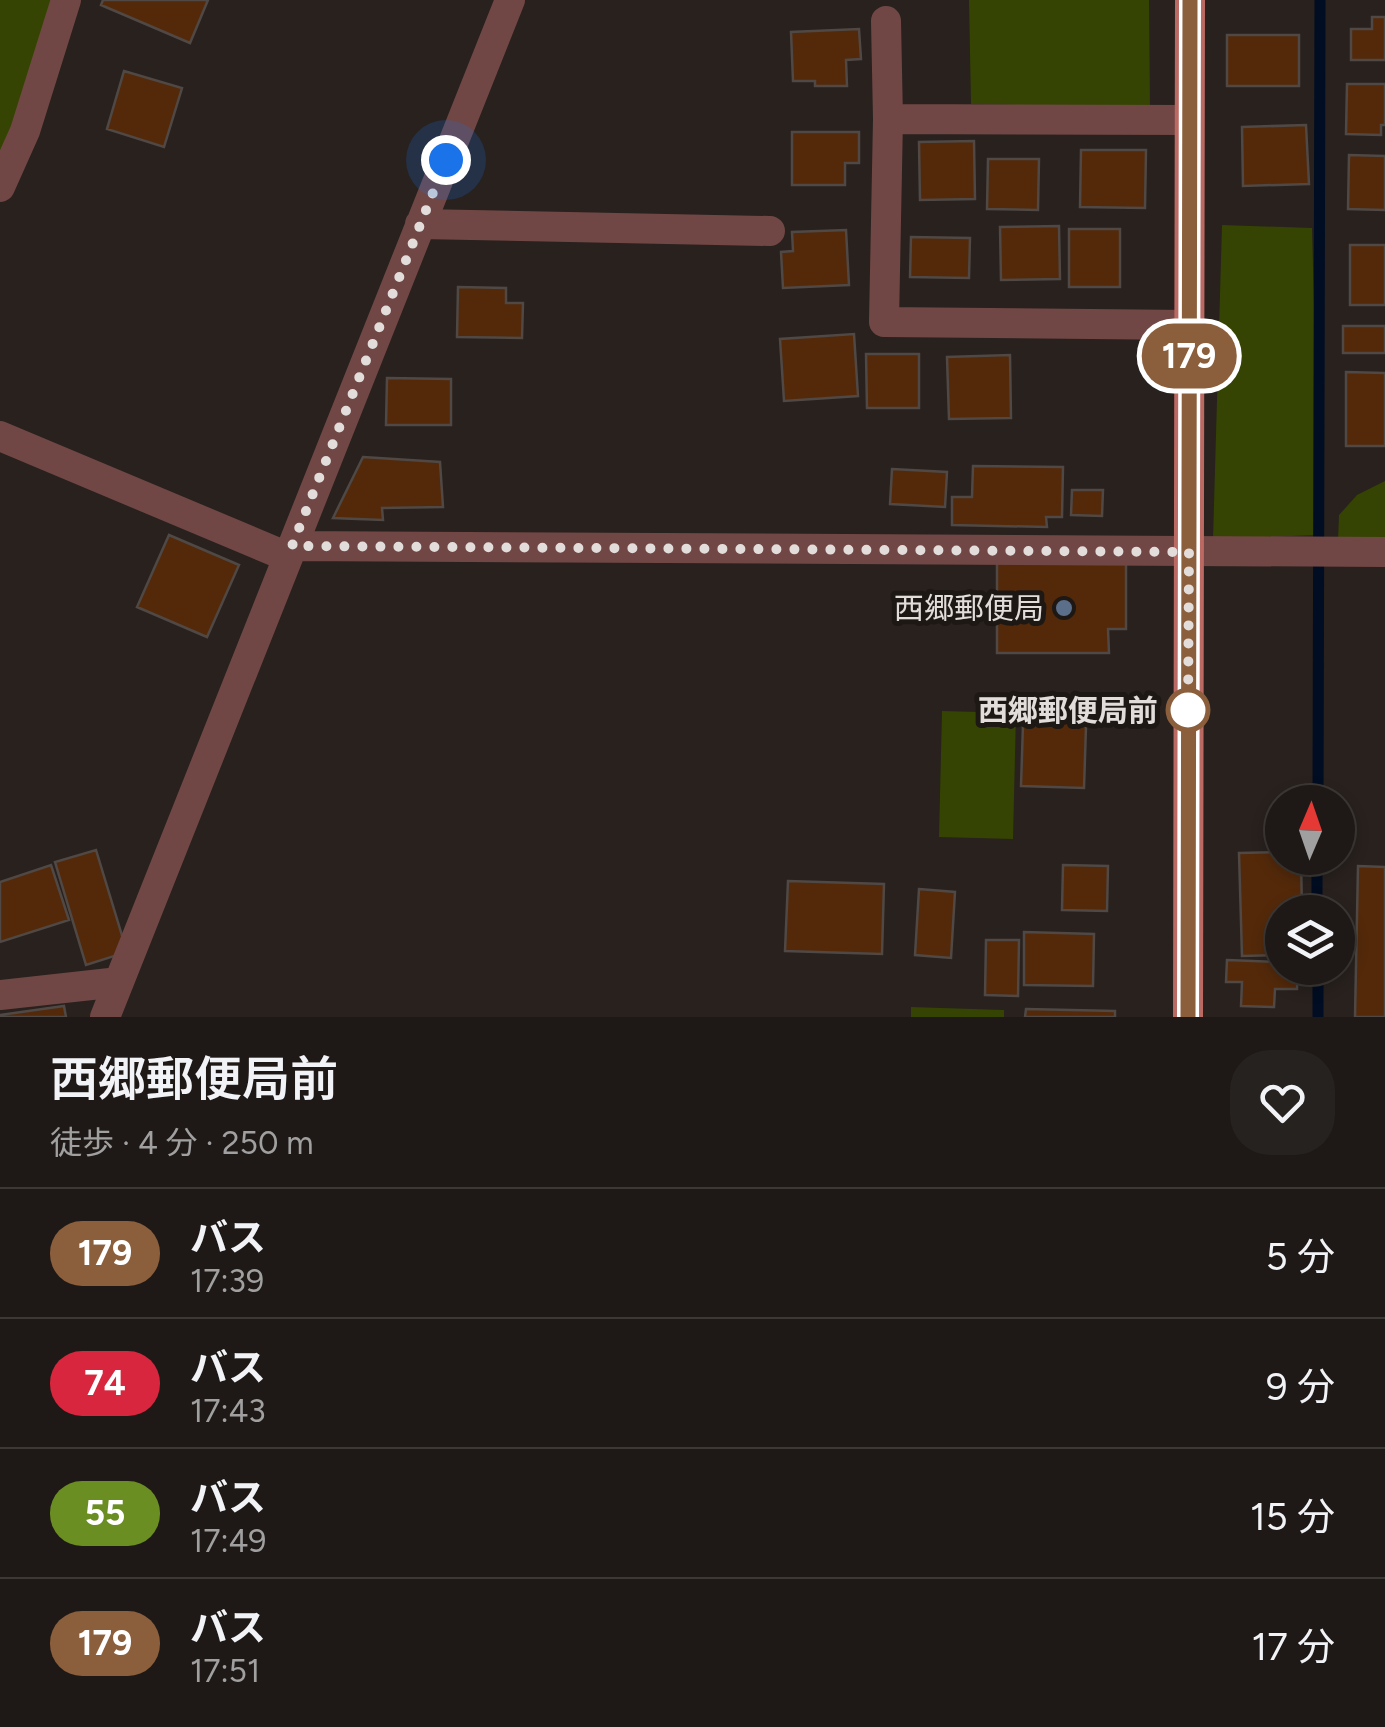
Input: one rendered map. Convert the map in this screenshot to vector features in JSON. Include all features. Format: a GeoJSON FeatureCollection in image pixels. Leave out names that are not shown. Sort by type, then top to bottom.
{"type":"FeatureCollection","features":[{"type":"Feature","properties":{"kind":"main road"},"geometry":{"type":"LineString","coordinates":[[1188,1017],[1190,0]]}},
{"type":"Feature","properties":{"kind":"street"},"geometry":{"type":"LineString","coordinates":[[0,187],[25,132],[66,0]]}},
{"type":"Feature","properties":{"kind":"street"},"geometry":{"type":"LineString","coordinates":[[106,1017],[510,0]]}},
{"type":"Feature","properties":{"kind":"street"},"geometry":{"type":"LineString","coordinates":[[886,22],[884,322],[1189,324]]}},
{"type":"Feature","properties":{"kind":"street"},"geometry":{"type":"LineString","coordinates":[[888,120],[1189,120]]}},
{"type":"Feature","properties":{"kind":"street"},"geometry":{"type":"LineString","coordinates":[[420,224],[770,232]]}},
{"type":"Feature","properties":{"kind":"street"},"geometry":{"type":"LineString","coordinates":[[0,436],[290,552],[1385,552]]}},
{"type":"Feature","properties":{"kind":"street"},"geometry":{"type":"LineString","coordinates":[[0,995],[120,982]]}},
{"type":"Feature","properties":{"kind":"green space"},"geometry":{"type":"Polygon","coordinates":[[[0,0],[57,0],[0,172],[0,0]]]}},
{"type":"Feature","properties":{"kind":"green space"},"geometry":{"type":"Polygon","coordinates":[[[969,0],[1149,0],[1150,108],[971,104],[969,0]]]}},
{"type":"Feature","properties":{"kind":"green space"},"geometry":{"type":"Polygon","coordinates":[[[1222,225],[1312,228],[1320,535],[1213,539],[1222,225]]]}},
{"type":"Feature","properties":{"kind":"green space"},"geometry":{"type":"Polygon","coordinates":[[[1385,481],[1385,539],[1338,540],[1339,515],[1357,495],[1385,481]]]}},
{"type":"Feature","properties":{"kind":"green space"},"geometry":{"type":"Polygon","coordinates":[[[942,711],[1016,713],[1013,839],[939,837],[942,711]]]}},
{"type":"Feature","properties":{"kind":"green space"},"geometry":{"type":"Polygon","coordinates":[[[911,1007],[1004,1010],[1004,1017],[911,1017],[911,1007]]]}},
{"type":"Feature","properties":{"kind":"building"},"geometry":{"type":"Polygon","coordinates":[[[103,0],[208,0],[190,43],[101,5],[103,0]]]}},
{"type":"Feature","properties":{"kind":"building"},"geometry":{"type":"Polygon","coordinates":[[[1372,17],[1385,17],[1385,60],[1351,60],[1351,29],[1372,29],[1372,17]]]}},
{"type":"Feature","properties":{"kind":"building"},"geometry":{"type":"Polygon","coordinates":[[[859,29],[861,59],[846,60],[847,86],[793,81],[791,32],[859,29]]]}},
{"type":"Feature","properties":{"kind":"building"},"geometry":{"type":"Polygon","coordinates":[[[1227,35],[1299,35],[1299,86],[1227,86],[1227,35]]]}},
{"type":"Feature","properties":{"kind":"building"},"geometry":{"type":"Polygon","coordinates":[[[124,71],[182,88],[164,147],[107,129],[124,71]]]}},
{"type":"Feature","properties":{"kind":"building"},"geometry":{"type":"Polygon","coordinates":[[[1347,84],[1385,84],[1385,125],[1381,125],[1381,135],[1346,134],[1347,84]]]}},
{"type":"Feature","properties":{"kind":"building"},"geometry":{"type":"Polygon","coordinates":[[[1306,125],[1309,184],[1243,186],[1242,127],[1306,125]]]}},
{"type":"Feature","properties":{"kind":"building"},"geometry":{"type":"Polygon","coordinates":[[[792,132],[859,132],[859,163],[845,163],[845,185],[792,185],[792,132]]]}},
{"type":"Feature","properties":{"kind":"building"},"geometry":{"type":"Polygon","coordinates":[[[974,141],[975,199],[920,200],[919,142],[974,141]]]}},
{"type":"Feature","properties":{"kind":"building"},"geometry":{"type":"Polygon","coordinates":[[[1081,150],[1146,150],[1145,208],[1080,207],[1081,150]]]}},
{"type":"Feature","properties":{"kind":"building"},"geometry":{"type":"Polygon","coordinates":[[[1349,155],[1385,156],[1385,210],[1348,209],[1349,155]]]}},
{"type":"Feature","properties":{"kind":"building"},"geometry":{"type":"Polygon","coordinates":[[[988,159],[1039,159],[1038,210],[987,209],[988,159]]]}},
{"type":"Feature","properties":{"kind":"building"},"geometry":{"type":"Polygon","coordinates":[[[1059,226],[1060,279],[1001,280],[1000,227],[1059,226]]]}},
{"type":"Feature","properties":{"kind":"building"},"geometry":{"type":"Polygon","coordinates":[[[1069,229],[1120,229],[1120,287],[1069,287],[1069,229]]]}},
{"type":"Feature","properties":{"kind":"building"},"geometry":{"type":"Polygon","coordinates":[[[846,230],[849,285],[783,288],[781,252],[793,251],[792,232],[846,230]]]}},
{"type":"Feature","properties":{"kind":"building"},"geometry":{"type":"Polygon","coordinates":[[[911,237],[970,238],[969,278],[910,277],[911,237]]]}},
{"type":"Feature","properties":{"kind":"building"},"geometry":{"type":"Polygon","coordinates":[[[1350,245],[1385,245],[1385,305],[1350,305],[1350,245]]]}},
{"type":"Feature","properties":{"kind":"building"},"geometry":{"type":"Polygon","coordinates":[[[458,287],[506,288],[506,303],[523,303],[522,338],[457,337],[458,287]]]}},
{"type":"Feature","properties":{"kind":"building"},"geometry":{"type":"Polygon","coordinates":[[[1343,326],[1385,326],[1385,353],[1343,353],[1343,326]]]}},
{"type":"Feature","properties":{"kind":"building"},"geometry":{"type":"Polygon","coordinates":[[[854,334],[858,396],[784,401],[780,339],[854,334]]]}},
{"type":"Feature","properties":{"kind":"building"},"geometry":{"type":"Polygon","coordinates":[[[866,354],[919,354],[919,408],[867,408],[866,354]]]}},
{"type":"Feature","properties":{"kind":"building"},"geometry":{"type":"Polygon","coordinates":[[[1010,355],[1011,418],[949,419],[947,357],[1010,355]]]}},
{"type":"Feature","properties":{"kind":"building"},"geometry":{"type":"Polygon","coordinates":[[[1346,372],[1385,373],[1385,446],[1346,446],[1346,372]]]}},
{"type":"Feature","properties":{"kind":"building"},"geometry":{"type":"Polygon","coordinates":[[[387,378],[451,379],[451,425],[386,425],[387,378]]]}},
{"type":"Feature","properties":{"kind":"building"},"geometry":{"type":"Polygon","coordinates":[[[363,457],[440,462],[443,507],[382,508],[383,520],[333,518],[363,457]]]}},
{"type":"Feature","properties":{"kind":"building"},"geometry":{"type":"Polygon","coordinates":[[[973,466],[1063,467],[1062,517],[1046,517],[1047,527],[952,525],[952,497],[972,497],[973,466]]]}},
{"type":"Feature","properties":{"kind":"building"},"geometry":{"type":"Polygon","coordinates":[[[892,469],[947,472],[945,507],[890,504],[892,469]]]}},
{"type":"Feature","properties":{"kind":"building"},"geometry":{"type":"Polygon","coordinates":[[[1072,490],[1103,490],[1102,516],[1071,515],[1072,490]]]}},
{"type":"Feature","properties":{"kind":"building"},"geometry":{"type":"Polygon","coordinates":[[[169,535],[239,565],[207,637],[137,607],[169,535]]]}},
{"type":"Feature","properties":{"kind":"building"},"geometry":{"type":"Polygon","coordinates":[[[997,563],[1126,563],[1126,629],[1108,629],[1109,653],[997,653],[997,563]]]}},
{"type":"Feature","properties":{"kind":"building"},"geometry":{"type":"Polygon","coordinates":[[[1024,694],[1087,696],[1084,788],[1021,786],[1024,694]]]}},
{"type":"Feature","properties":{"kind":"building"},"geometry":{"type":"Polygon","coordinates":[[[96,850],[127,952],[86,965],[55,862],[96,850]]]}},
{"type":"Feature","properties":{"kind":"building"},"geometry":{"type":"Polygon","coordinates":[[[1265,852],[1265,875],[1301,875],[1302,895],[1265,895],[1265,955],[1242,956],[1239,853],[1265,852]]]}},
{"type":"Feature","properties":{"kind":"building"},"geometry":{"type":"Polygon","coordinates":[[[51,865],[69,920],[0,942],[0,882],[51,865]]]}},
{"type":"Feature","properties":{"kind":"building"},"geometry":{"type":"Polygon","coordinates":[[[1063,865],[1108,866],[1107,911],[1062,910],[1063,865]]]}},
{"type":"Feature","properties":{"kind":"building"},"geometry":{"type":"Polygon","coordinates":[[[1358,866],[1385,867],[1385,1017],[1355,1017],[1358,866]]]}},
{"type":"Feature","properties":{"kind":"building"},"geometry":{"type":"Polygon","coordinates":[[[788,881],[884,884],[882,954],[785,951],[788,881]]]}},
{"type":"Feature","properties":{"kind":"building"},"geometry":{"type":"Polygon","coordinates":[[[919,889],[955,892],[951,958],[915,955],[919,889]]]}},
{"type":"Feature","properties":{"kind":"building"},"geometry":{"type":"Polygon","coordinates":[[[1024,932],[1094,934],[1093,986],[1024,985],[1024,932]]]}},
{"type":"Feature","properties":{"kind":"building"},"geometry":{"type":"Polygon","coordinates":[[[986,940],[1019,940],[1018,996],[985,995],[986,940]]]}},
{"type":"Feature","properties":{"kind":"building"},"geometry":{"type":"Polygon","coordinates":[[[1227,960],[1265,961],[1265,985],[1297,985],[1297,989],[1275,989],[1274,1007],[1241,1006],[1242,982],[1226,982],[1227,960]]]}},
{"type":"Feature","properties":{"kind":"building"},"geometry":{"type":"Polygon","coordinates":[[[64,1006],[66,1017],[0,1017],[0,1015],[64,1006]]]}},
{"type":"Feature","properties":{"kind":"building"},"geometry":{"type":"Polygon","coordinates":[[[1026,1009],[1115,1011],[1115,1017],[1025,1017],[1026,1009]]]}},
{"type":"Feature","properties":{"kind":"waterway"},"geometry":{"type":"LineString","coordinates":[[1318,785],[1320,0]]}},
{"type":"Feature","properties":{"kind":"waterway"},"geometry":{"type":"LineString","coordinates":[[1317,875],[1317,895]]}},
{"type":"Feature","properties":{"kind":"waterway"},"geometry":{"type":"LineString","coordinates":[[1318,985],[1318,1017]]}},
{"type":"Feature","properties":{"kind":"bus line","name":"179"},"geometry":{"type":"LineString","coordinates":[[1188,1017],[1190,0]]}},
{"type":"Feature","properties":{"kind":"place","name":"西郷郵便局"},"geometry":{"type":"Point","coordinates":[1064,608]}},
{"type":"Feature","properties":{"kind":"place","name":"西郷郵便局前"},"geometry":{"type":"Point","coordinates":[1188,710]}},
{"type":"Feature","properties":{"kind":"route"},"geometry":{"type":"LineString","coordinates":[[446,160],[292,546],[1189,552],[1188,720],[1188,710]]}}]}
